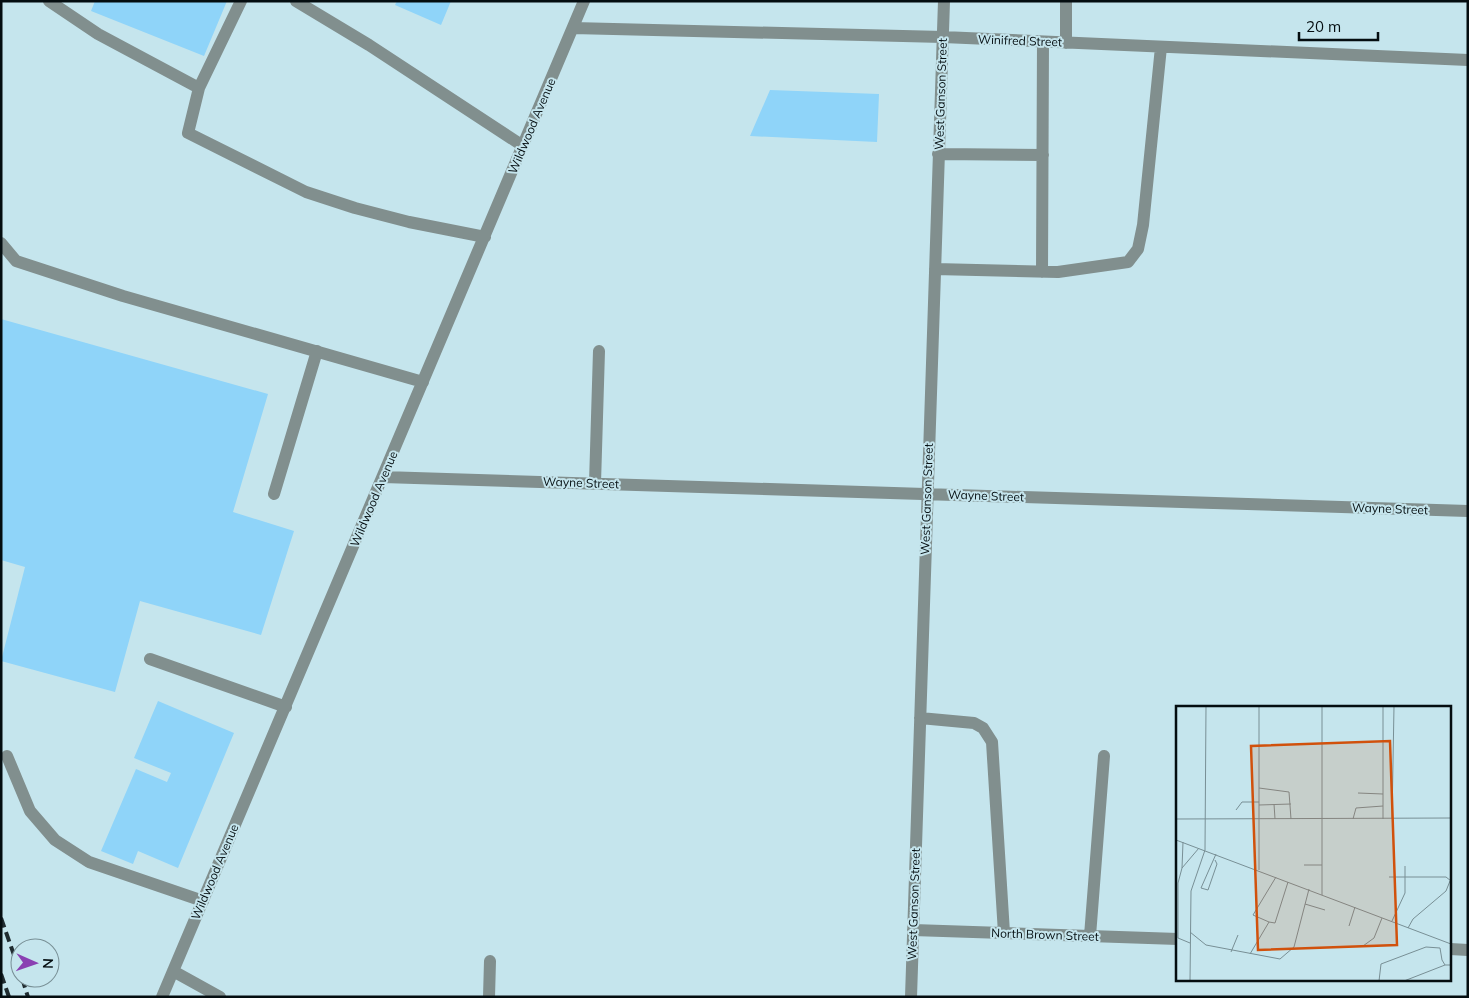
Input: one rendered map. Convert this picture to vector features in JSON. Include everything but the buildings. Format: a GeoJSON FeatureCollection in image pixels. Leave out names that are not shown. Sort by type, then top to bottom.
{"type":"FeatureCollection","features":[{"type":"Feature","properties":{"kind":"street"},"geometry":{"type":"LineString","coordinates":[[49,1],[98,34],[199,88]]}},
{"type":"Feature","properties":{"kind":"street"},"geometry":{"type":"LineString","coordinates":[[241,1],[199,88],[188,133],[306,192],[355,208],[409,222],[485,237]]}},
{"type":"Feature","properties":{"kind":"street"},"geometry":{"type":"LineString","coordinates":[[296,1],[369,45],[523,146]]}},
{"type":"Feature","properties":{"kind":"street","name":"Wildwood Avenue"},"geometry":{"type":"LineString","coordinates":[[162,997],[384,477],[584,1]]}},
{"type":"Feature","properties":{"kind":"street","name":"West Ganson Street"},"geometry":{"type":"LineString","coordinates":[[911,997],[944,1]]}},
{"type":"Feature","properties":{"kind":"street"},"geometry":{"type":"LineString","coordinates":[[1066,1],[1066,43]]}},
{"type":"Feature","properties":{"kind":"street","name":"Winifred Street"},"geometry":{"type":"LineString","coordinates":[[573,28],[942,38],[1468,60]]}},
{"type":"Feature","properties":{"kind":"street"},"geometry":{"type":"LineString","coordinates":[[1042,272],[1043,42]]}},
{"type":"Feature","properties":{"kind":"street"},"geometry":{"type":"LineString","coordinates":[[935,269],[1058,272],[1128,262],[1138,249],[1143,225],[1161,47]]}},
{"type":"Feature","properties":{"kind":"street"},"geometry":{"type":"LineString","coordinates":[[938,154],[1043,155]]}},
{"type":"Feature","properties":{"kind":"street"},"geometry":{"type":"LineString","coordinates":[[1,243],[16,261],[123,296],[423,382]]}},
{"type":"Feature","properties":{"kind":"street"},"geometry":{"type":"LineString","coordinates":[[595,483],[599,350]]}},
{"type":"Feature","properties":{"kind":"street"},"geometry":{"type":"LineString","coordinates":[[274,494],[317,351]]}},
{"type":"Feature","properties":{"kind":"street","name":"Wayne Street"},"geometry":{"type":"LineString","coordinates":[[384,477],[1468,511]]}},
{"type":"Feature","properties":{"kind":"street"},"geometry":{"type":"LineString","coordinates":[[150,659],[286,707]]}},
{"type":"Feature","properties":{"kind":"street"},"geometry":{"type":"LineString","coordinates":[[920,718],[974,723],[983,728],[992,742],[1004,933]]}},
{"type":"Feature","properties":{"kind":"street"},"geometry":{"type":"LineString","coordinates":[[7,756],[30,811],[55,840],[89,862],[203,901]]}},
{"type":"Feature","properties":{"kind":"street"},"geometry":{"type":"LineString","coordinates":[[1090,936],[1104,756]]}},
{"type":"Feature","properties":{"kind":"street","name":"North Brown Street"},"geometry":{"type":"LineString","coordinates":[[913,930],[1176,939]]}},
{"type":"Feature","properties":{"kind":"street"},"geometry":{"type":"LineString","coordinates":[[1452,949],[1468,950]]}},
{"type":"Feature","properties":{"kind":"street"},"geometry":{"type":"LineString","coordinates":[[488,997],[490,961]]}},
{"type":"Feature","properties":{"kind":"street"},"geometry":{"type":"LineString","coordinates":[[173,971],[220,997]]}},
{"type":"Feature","properties":{"kind":"railway"},"geometry":{"type":"LineString","coordinates":[[1,918],[10,944]]}},
{"type":"Feature","properties":{"kind":"railway"},"geometry":{"type":"LineString","coordinates":[[1,974],[9,997]]}},
{"type":"Feature","properties":{"kind":"railway"},"geometry":{"type":"LineString","coordinates":[[25,988],[28,997]]}}]}
